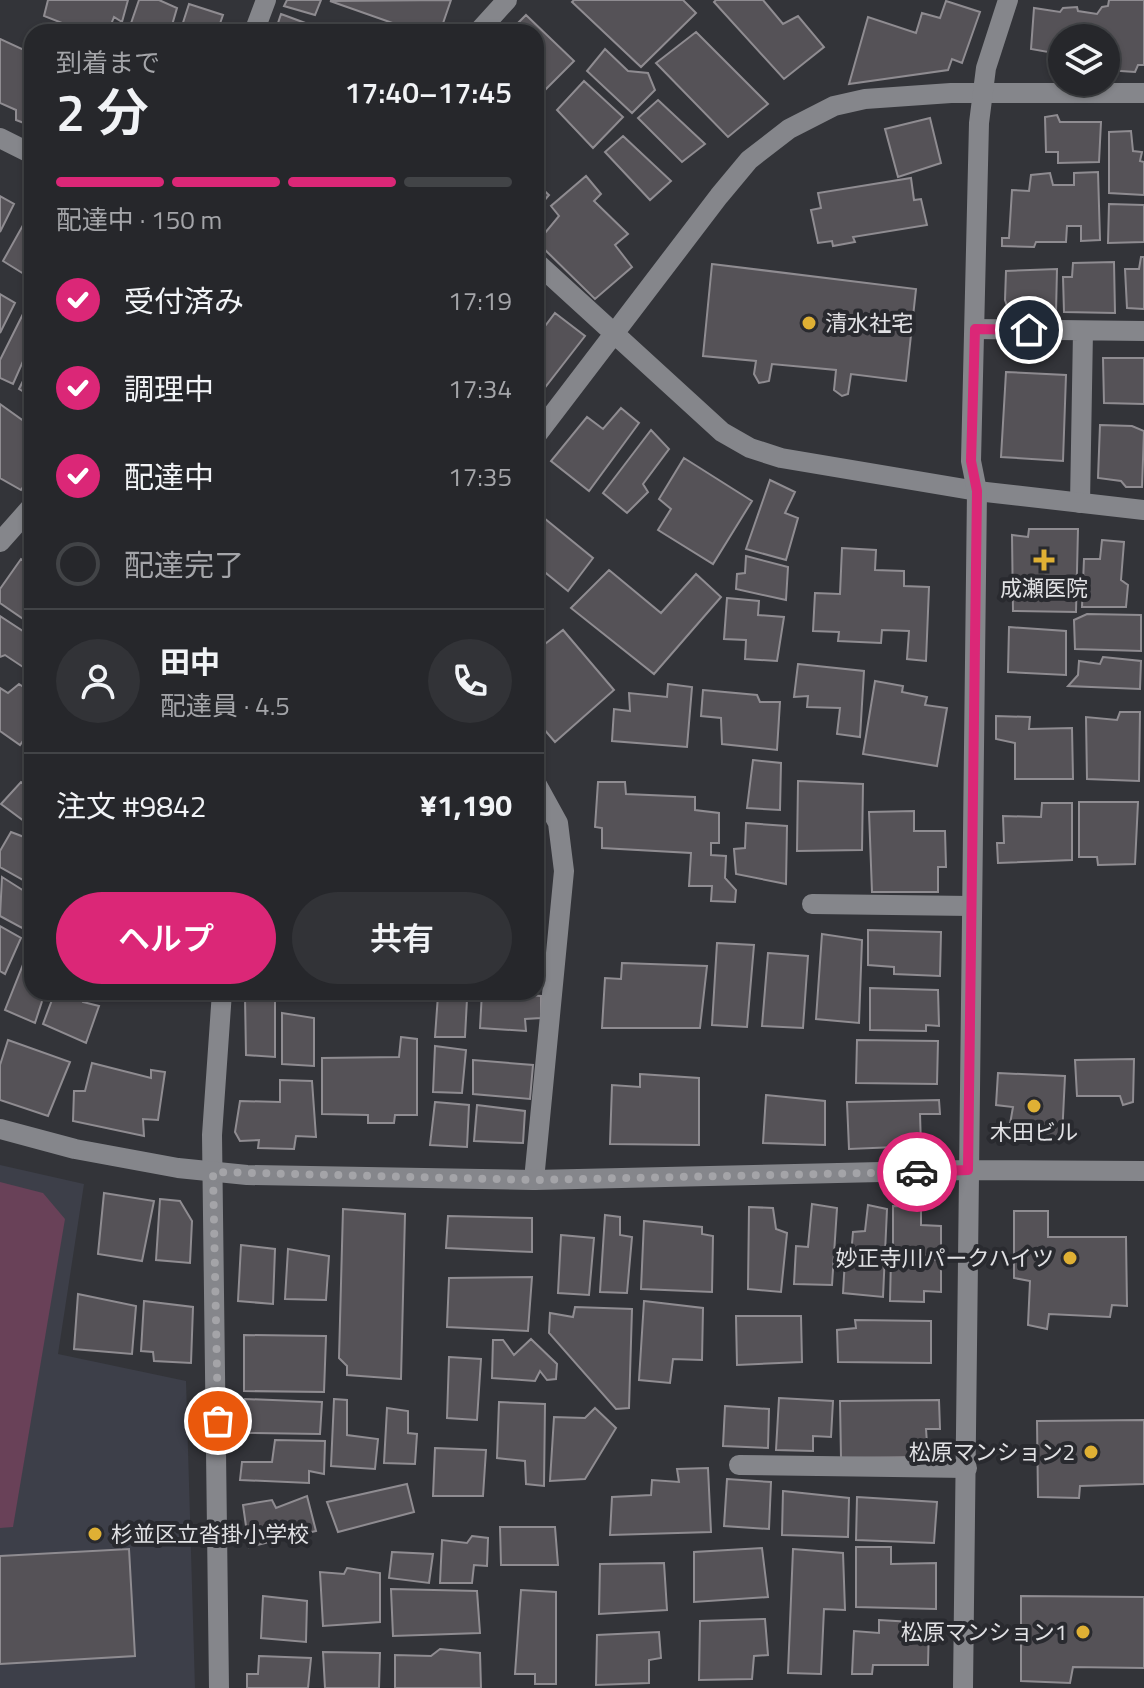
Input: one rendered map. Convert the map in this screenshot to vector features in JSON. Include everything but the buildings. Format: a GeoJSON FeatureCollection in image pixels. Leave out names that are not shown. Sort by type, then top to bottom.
{"type":"FeatureCollection","features":[{"type":"Feature","properties":{"kind":"street"},"geometry":{"type":"LineString","coordinates":[[257,24],[266,0]]}},
{"type":"Feature","properties":{"kind":"street"},"geometry":{"type":"LineString","coordinates":[[485,24],[507,0]]}},
{"type":"Feature","properties":{"kind":"street"},"geometry":{"type":"LineString","coordinates":[[963,1688],[977,491],[971,461],[982,93],[1002,2]]}},
{"type":"Feature","properties":{"kind":"street"},"geometry":{"type":"LineString","coordinates":[[544,426],[749,160],[789,129],[834,106],[865,99],[982,93],[1144,93]]}},
{"type":"Feature","properties":{"kind":"street"},"geometry":{"type":"LineString","coordinates":[[0,138],[24,150]]}},
{"type":"Feature","properties":{"kind":"street"},"geometry":{"type":"LineString","coordinates":[[544,269],[722,432],[750,448],[781,458],[977,491],[1144,510]]}},
{"type":"Feature","properties":{"kind":"street"},"geometry":{"type":"LineString","coordinates":[[975,329],[1144,331]]}},
{"type":"Feature","properties":{"kind":"street"},"geometry":{"type":"LineString","coordinates":[[1080,503],[1083,331]]}},
{"type":"Feature","properties":{"kind":"street"},"geometry":{"type":"LineString","coordinates":[[0,542],[24,515]]}},
{"type":"Feature","properties":{"kind":"street"},"geometry":{"type":"LineString","coordinates":[[534,1180],[564,871],[558,823],[544,798]]}},
{"type":"Feature","properties":{"kind":"street"},"geometry":{"type":"LineString","coordinates":[[812,904],[971,906]]}},
{"type":"Feature","properties":{"kind":"street"},"geometry":{"type":"LineString","coordinates":[[217,1000],[212,1135],[219,1688]]}},
{"type":"Feature","properties":{"kind":"street"},"geometry":{"type":"LineString","coordinates":[[0,1129],[75,1149],[213,1172],[534,1180],[968,1170],[1144,1171]]}},
{"type":"Feature","properties":{"kind":"street"},"geometry":{"type":"LineString","coordinates":[[739,1465],[967,1468]]}},
{"type":"Feature","properties":{"kind":"shaded area","name":"杉並区立沓掛小学校"},"geometry":{"type":"Polygon","coordinates":[[[0,1165],[84,1184],[58,1354],[186,1381],[195,1688],[0,1688],[0,1165]]]}},
{"type":"Feature","properties":{"kind":"shaded area"},"geometry":{"type":"Polygon","coordinates":[[[0,1182],[43,1193],[65,1219],[13,1527],[0,1528],[0,1182]]]}},
{"type":"Feature","properties":{"kind":"way so far"},"geometry":{"type":"LineString","coordinates":[[218,1421],[213,1172],[534,1180],[917,1172]]}},
{"type":"Feature","properties":{"kind":"place","name":"清水社宅"},"geometry":{"type":"Point","coordinates":[809,323]}},
{"type":"Feature","properties":{"kind":"place","name":"成瀬医院"},"geometry":{"type":"Point","coordinates":[1044,560]}},
{"type":"Feature","properties":{"kind":"place","name":"木田ビル"},"geometry":{"type":"Point","coordinates":[1034,1106]}},
{"type":"Feature","properties":{"kind":"place","name":"妙正寺川パークハイツ"},"geometry":{"type":"Point","coordinates":[1070,1258]}},
{"type":"Feature","properties":{"kind":"place","name":"松原マンション2"},"geometry":{"type":"Point","coordinates":[1091,1452]}},
{"type":"Feature","properties":{"kind":"place","name":"杉並区立沓掛小学校"},"geometry":{"type":"Point","coordinates":[95,1534]}},
{"type":"Feature","properties":{"kind":"place","name":"松原マンション1"},"geometry":{"type":"Point","coordinates":[1083,1632]}},
{"type":"Feature","properties":{"kind":"route"},"geometry":{"type":"LineString","coordinates":[[917,1172],[968,1170],[977,491],[971,461],[975,329],[1029,330]]}}]}
